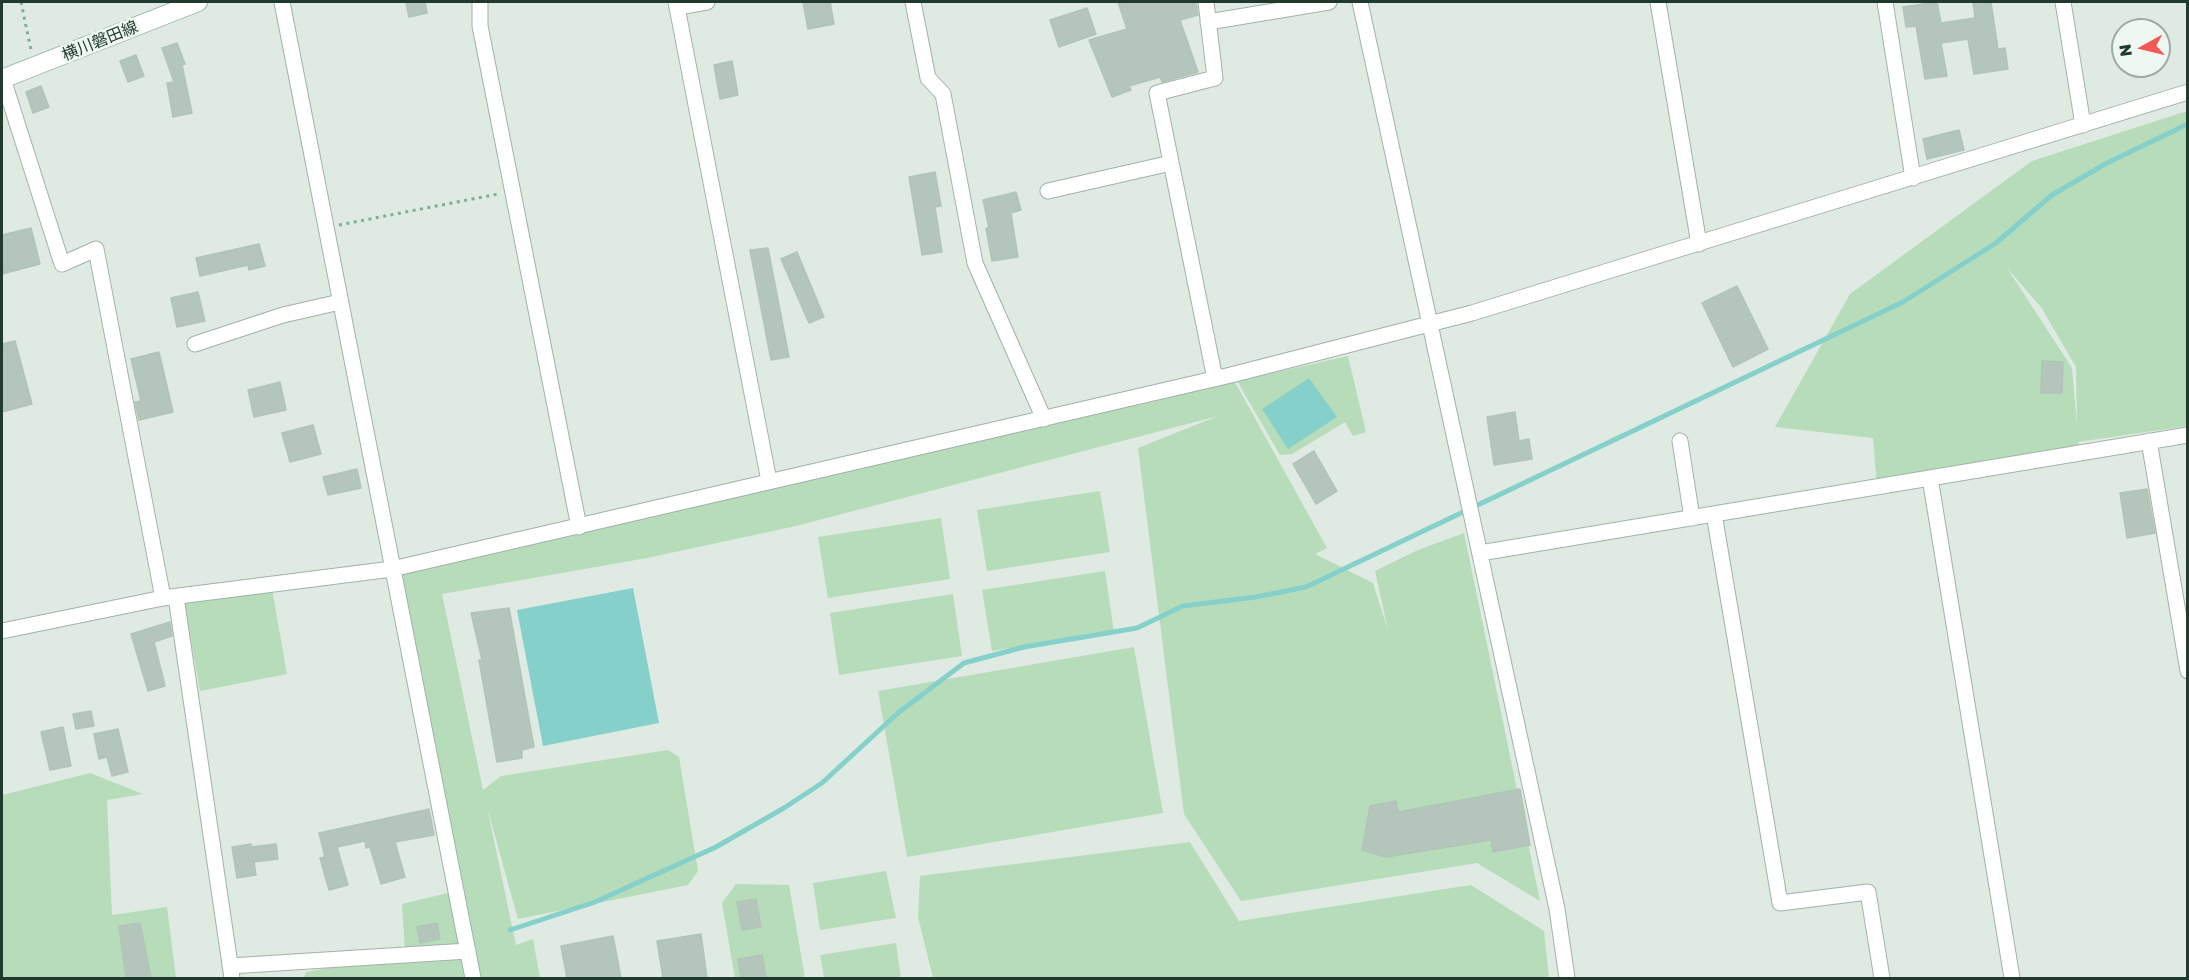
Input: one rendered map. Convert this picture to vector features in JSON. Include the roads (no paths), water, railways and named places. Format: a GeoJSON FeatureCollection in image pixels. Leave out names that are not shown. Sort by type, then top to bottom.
{"type":"FeatureCollection","features":[{"type":"Feature","properties":{"kind":"main road","name":"横川磐田線"},"geometry":{"type":"LineString","coordinates":[[2,79],[198,2]]}},
{"type":"Feature","properties":{"kind":"street"},"geometry":{"type":"LineString","coordinates":[[282,2],[473,978]]}},
{"type":"Feature","properties":{"kind":"street"},"geometry":{"type":"LineString","coordinates":[[480,2],[480,26],[579,527]]}},
{"type":"Feature","properties":{"kind":"street"},"geometry":{"type":"LineString","coordinates":[[707,2],[677,4],[769,481]]}},
{"type":"Feature","properties":{"kind":"street"},"geometry":{"type":"LineString","coordinates":[[913,2],[928,78],[943,94],[975,263],[1044,419]]}},
{"type":"Feature","properties":{"kind":"street"},"geometry":{"type":"LineString","coordinates":[[1206,2],[1215,78],[1157,93],[1215,379]]}},
{"type":"Feature","properties":{"kind":"street"},"geometry":{"type":"LineString","coordinates":[[1208,22],[1329,2]]}},
{"type":"Feature","properties":{"kind":"street"},"geometry":{"type":"LineString","coordinates":[[1360,2],[1557,909],[1567,978]]}},
{"type":"Feature","properties":{"kind":"street"},"geometry":{"type":"LineString","coordinates":[[1658,2],[1699,244]]}},
{"type":"Feature","properties":{"kind":"street"},"geometry":{"type":"LineString","coordinates":[[1885,2],[1914,177]]}},
{"type":"Feature","properties":{"kind":"street"},"geometry":{"type":"LineString","coordinates":[[2063,2],[2083,125]]}},
{"type":"Feature","properties":{"kind":"street"},"geometry":{"type":"LineString","coordinates":[[2,79],[62,264],[96,249],[169,597],[231,972],[468,951]]}},
{"type":"Feature","properties":{"kind":"street"},"geometry":{"type":"LineString","coordinates":[[2,631],[169,597],[392,569],[1215,379],[1430,326],[2187,92]]}},
{"type":"Feature","properties":{"kind":"street"},"geometry":{"type":"LineString","coordinates":[[1048,191],[1172,164]]}},
{"type":"Feature","properties":{"kind":"street"},"geometry":{"type":"LineString","coordinates":[[195,345],[283,315],[340,302]]}},
{"type":"Feature","properties":{"kind":"street"},"geometry":{"type":"LineString","coordinates":[[1480,554],[2187,435]]}},
{"type":"Feature","properties":{"kind":"street"},"geometry":{"type":"LineString","coordinates":[[1680,441],[1692,518]]}},
{"type":"Feature","properties":{"kind":"street"},"geometry":{"type":"LineString","coordinates":[[2149,441],[2187,671]]}},
{"type":"Feature","properties":{"kind":"street"},"geometry":{"type":"LineString","coordinates":[[1930,478],[2012,978]]}},
{"type":"Feature","properties":{"kind":"street"},"geometry":{"type":"LineString","coordinates":[[1714,514],[1780,903],[1868,892],[1882,978]]}},
{"type":"Feature","properties":{"kind":"water"},"geometry":{"type":"Polygon","coordinates":[[[1309,378],[1337,417],[1288,449],[1262,409],[1309,378]]]}},
{"type":"Feature","properties":{"kind":"water"},"geometry":{"type":"Polygon","coordinates":[[[633,588],[659,723],[543,746],[517,610],[633,588]]]}},
{"type":"Feature","properties":{"kind":"waterway"},"geometry":{"type":"LineString","coordinates":[[510,930],[595,902],[716,847],[784,808],[822,783],[898,713],[964,663],[1024,647],[1137,628],[1183,606],[1256,597],[1306,587],[1903,302],[1996,243],[2052,195],[2107,163],[2188,124]]}}]}
